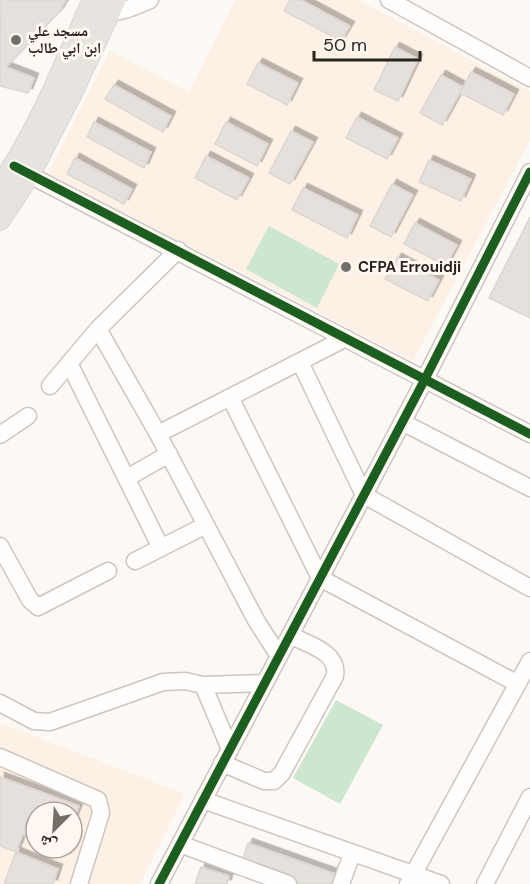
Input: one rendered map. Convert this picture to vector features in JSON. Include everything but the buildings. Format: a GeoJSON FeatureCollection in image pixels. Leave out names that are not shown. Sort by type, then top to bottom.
{"type":"FeatureCollection","features":[{"type":"Feature","properties":{"kind":"main road"},"geometry":{"type":"LineString","coordinates":[[0,219],[91,4]]}},
{"type":"Feature","properties":{"kind":"main road"},"geometry":{"type":"LineString","coordinates":[[0,187],[21,171],[112,7]]}},
{"type":"Feature","properties":{"kind":"street"},"geometry":{"type":"LineString","coordinates":[[91,4],[112,7],[150,0]]}},
{"type":"Feature","properties":{"kind":"street"},"geometry":{"type":"LineString","coordinates":[[389,0],[530,78]]}},
{"type":"Feature","properties":{"kind":"street"},"geometry":{"type":"LineString","coordinates":[[21,171],[178,250],[424,381],[530,434]]}},
{"type":"Feature","properties":{"kind":"street"},"geometry":{"type":"LineString","coordinates":[[159,884],[424,381],[530,172]]}},
{"type":"Feature","properties":{"kind":"street"},"geometry":{"type":"LineString","coordinates":[[50,386],[98,329],[178,250]]}},
{"type":"Feature","properties":{"kind":"street"},"geometry":{"type":"LineString","coordinates":[[98,329],[169,454],[257,622],[279,656]]}},
{"type":"Feature","properties":{"kind":"street"},"geometry":{"type":"LineString","coordinates":[[158,434],[346,338]]}},
{"type":"Feature","properties":{"kind":"street"},"geometry":{"type":"LineString","coordinates":[[300,362],[364,495],[530,588]]}},
{"type":"Feature","properties":{"kind":"street"},"geometry":{"type":"LineString","coordinates":[[69,363],[161,548]]}},
{"type":"Feature","properties":{"kind":"street"},"geometry":{"type":"LineString","coordinates":[[230,397],[320,578],[518,684]]}},
{"type":"Feature","properties":{"kind":"street"},"geometry":{"type":"LineString","coordinates":[[0,435],[28,416]]}},
{"type":"Feature","properties":{"kind":"street"},"geometry":{"type":"LineString","coordinates":[[402,423],[530,488]]}},
{"type":"Feature","properties":{"kind":"street"},"geometry":{"type":"LineString","coordinates":[[127,478],[169,454]]}},
{"type":"Feature","properties":{"kind":"street"},"geometry":{"type":"LineString","coordinates":[[135,561],[206,525]]}},
{"type":"Feature","properties":{"kind":"street"},"geometry":{"type":"LineString","coordinates":[[0,546],[30,600],[38,607],[108,571]]}},
{"type":"Feature","properties":{"kind":"street"},"geometry":{"type":"LineString","coordinates":[[202,686],[226,756],[264,781],[274,781],[282,773],[335,676],[337,666],[332,657],[290,635]]}},
{"type":"Feature","properties":{"kind":"street"},"geometry":{"type":"LineString","coordinates":[[410,879],[530,661]]}},
{"type":"Feature","properties":{"kind":"street"},"geometry":{"type":"LineString","coordinates":[[0,703],[34,721],[50,722],[163,682],[185,681],[202,686],[264,683]]}},
{"type":"Feature","properties":{"kind":"street"},"geometry":{"type":"LineString","coordinates":[[0,757],[98,800],[101,813],[79,884]]}},
{"type":"Feature","properties":{"kind":"street"},"geometry":{"type":"LineString","coordinates":[[485,884],[530,797]]}},
{"type":"Feature","properties":{"kind":"street"},"geometry":{"type":"LineString","coordinates":[[203,800],[352,854],[410,879],[441,884]]}},
{"type":"Feature","properties":{"kind":"street"},"geometry":{"type":"LineString","coordinates":[[180,843],[288,884]]}},
{"type":"Feature","properties":{"kind":"street"},"geometry":{"type":"LineString","coordinates":[[341,884],[352,854]]}},
{"type":"Feature","properties":{"kind":"shaded area","name":"CFPA Errouidji"},"geometry":{"type":"Polygon","coordinates":[[[235,0],[358,0],[530,91],[530,140],[413,361],[48,173],[110,51],[189,92],[235,0]]]}},
{"type":"Feature","properties":{"kind":"shaded area"},"geometry":{"type":"Polygon","coordinates":[[[0,723],[185,794],[140,884],[0,884],[0,723]]]}},
{"type":"Feature","properties":{"kind":"green space"},"geometry":{"type":"Polygon","coordinates":[[[269,226],[339,264],[317,308],[246,269],[269,226]]]}},
{"type":"Feature","properties":{"kind":"green space"},"geometry":{"type":"Polygon","coordinates":[[[336,700],[383,725],[340,804],[293,778],[336,700]]]}},
{"type":"Feature","properties":{"kind":"cycle path"},"geometry":{"type":"LineString","coordinates":[[14,166],[530,434]]}},
{"type":"Feature","properties":{"kind":"cycle path"},"geometry":{"type":"LineString","coordinates":[[159,884],[424,381],[530,172]]}},
{"type":"Feature","properties":{"kind":"place","name":"مسجد علي ابن ابي طالب"},"geometry":{"type":"Point","coordinates":[16,40]}},
{"type":"Feature","properties":{"kind":"place","name":"CFPA Errouidji"},"geometry":{"type":"Point","coordinates":[346,267]}}]}
